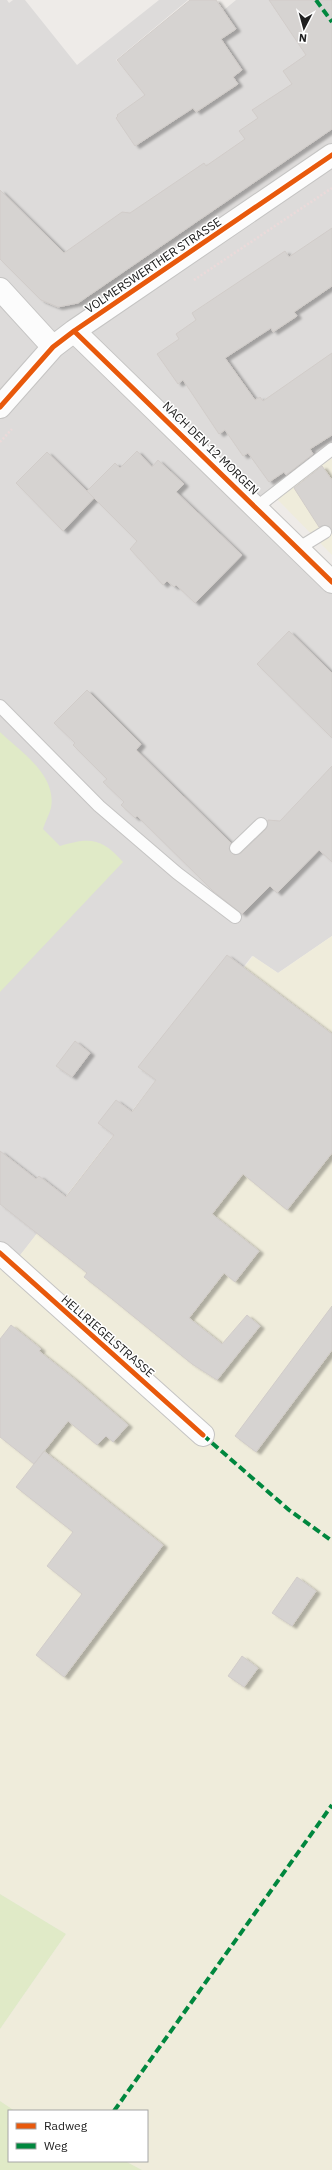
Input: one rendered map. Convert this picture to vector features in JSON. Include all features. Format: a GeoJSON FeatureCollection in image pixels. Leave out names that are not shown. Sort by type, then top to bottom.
{"type":"FeatureCollection","features":[{"type":"Feature","properties":{"kind":"street","name":"VOLMERSWERTHER STRASSE"},"geometry":{"type":"LineString","coordinates":[[0,407],[53,347],[74,331],[332,155]]}},
{"type":"Feature","properties":{"kind":"street"},"geometry":{"type":"LineString","coordinates":[[0,289],[53,347]]}},
{"type":"Feature","properties":{"kind":"street","name":"NACH DEN 12 MORGEN"},"geometry":{"type":"LineString","coordinates":[[74,331],[257,507],[332,582]]}},
{"type":"Feature","properties":{"kind":"street","name":"HELLRIEGELSTRASSE"},"geometry":{"type":"LineString","coordinates":[[0,1254],[203,1434]]}},
{"type":"Feature","properties":{"kind":"lane"},"geometry":{"type":"LineString","coordinates":[[257,507],[332,449]]}},
{"type":"Feature","properties":{"kind":"lane"},"geometry":{"type":"LineString","coordinates":[[298,548],[325,532]]}},
{"type":"Feature","properties":{"kind":"lane"},"geometry":{"type":"LineString","coordinates":[[0,706],[100,806],[200,885],[234,918]]}},
{"type":"Feature","properties":{"kind":"lane"},"geometry":{"type":"LineString","coordinates":[[236,848],[261,824]]}},
{"type":"Feature","properties":{"kind":"path"},"geometry":{"type":"LineString","coordinates":[[193,281],[332,188]]}},
{"type":"Feature","properties":{"kind":"shaded area"},"geometry":{"type":"Polygon","coordinates":[[[0,0],[7,0],[9,3],[13,0],[25,0],[77,65],[159,0],[188,0],[116,60],[136,83],[236,0],[316,0],[332,20],[332,457],[276,498],[260,523],[332,585],[332,936],[278,973],[252,956],[16,1261],[0,1248],[0,0]]]}},
{"type":"Feature","properties":{"kind":"shaded area"},"geometry":{"type":"Polygon","coordinates":[[[332,458],[332,555],[276,498],[332,458]]]}},
{"type":"Feature","properties":{"kind":"shaded area"},"geometry":{"type":"Polygon","coordinates":[[[332,936],[332,2170],[142,2170],[127,2162],[148,2162],[148,2110],[14,2110],[0,2101],[0,2029],[66,1934],[0,1894],[0,1259],[10,1268],[253,956],[278,973],[332,936]]]}},
{"type":"Feature","properties":{"kind":"green space"},"geometry":{"type":"Polygon","coordinates":[[[0,732],[36,765],[49,785],[51,808],[43,829],[60,846],[80,841],[95,842],[109,848],[123,862],[0,992],[0,732]]]}},
{"type":"Feature","properties":{"kind":"green space"},"geometry":{"type":"Polygon","coordinates":[[[0,1894],[66,1934],[0,2029],[0,1894]]]}},
{"type":"Feature","properties":{"kind":"green space"},"geometry":{"type":"Polygon","coordinates":[[[0,2101],[14,2110],[8,2110],[8,2162],[127,2162],[142,2170],[0,2170],[0,2101]]]}},
{"type":"Feature","properties":{"kind":"building"},"geometry":{"type":"Polygon","coordinates":[[[190,0],[216,0],[236,29],[221,39],[242,70],[233,77],[238,84],[196,112],[193,108],[135,146],[116,118],[118,116],[117,115],[145,95],[117,60],[190,0]]]}},
{"type":"Feature","properties":{"kind":"building"},"geometry":{"type":"Polygon","coordinates":[[[269,0],[332,0],[332,129],[78,303],[58,307],[41,300],[0,259],[0,190],[64,253],[122,212],[130,213],[204,163],[206,166],[245,139],[239,131],[258,118],[252,110],[292,84],[283,71],[306,55],[269,0]]]}},
{"type":"Feature","properties":{"kind":"building"},"geometry":{"type":"Polygon","coordinates":[[[332,228],[332,286],[294,312],[297,316],[273,332],[271,328],[225,358],[255,400],[260,397],[263,401],[332,353],[332,435],[310,449],[313,454],[286,475],[284,472],[269,482],[248,453],[243,456],[225,430],[219,434],[183,380],[178,384],[157,354],[179,339],[176,334],[196,320],[192,313],[285,251],[289,257],[332,228]]]}},
{"type":"Feature","properties":{"kind":"building"},"geometry":{"type":"Polygon","coordinates":[[[137,451],[152,467],[158,460],[184,484],[176,492],[242,555],[195,603],[176,585],[174,587],[167,581],[163,585],[130,549],[137,541],[87,491],[115,463],[120,468],[137,451]]]}},
{"type":"Feature","properties":{"kind":"building"},"geometry":{"type":"Polygon","coordinates":[[[47,452],[94,498],[63,531],[16,483],[47,452]]]}},
{"type":"Feature","properties":{"kind":"building"},"geometry":{"type":"Polygon","coordinates":[[[322,466],[332,480],[332,530],[325,525],[319,527],[294,488],[322,466]]]}},
{"type":"Feature","properties":{"kind":"building"},"geometry":{"type":"Polygon","coordinates":[[[289,631],[332,673],[332,738],[257,664],[289,631]]]}},
{"type":"Feature","properties":{"kind":"building"},"geometry":{"type":"Polygon","coordinates":[[[87,690],[141,744],[136,750],[231,843],[229,849],[234,855],[241,853],[266,829],[268,820],[280,821],[332,766],[332,862],[319,850],[277,893],[270,886],[242,914],[213,891],[137,816],[135,818],[121,805],[124,802],[103,782],[107,779],[73,745],[75,743],[54,723],[87,690]]]}},
{"type":"Feature","properties":{"kind":"building"},"geometry":{"type":"Polygon","coordinates":[[[227,955],[332,1034],[332,1153],[287,1210],[243,1174],[212,1214],[259,1251],[235,1282],[224,1273],[189,1318],[222,1344],[247,1315],[260,1326],[217,1380],[192,1364],[84,1277],[87,1273],[0,1204],[0,1151],[36,1179],[39,1176],[66,1197],[114,1135],[98,1123],[116,1100],[132,1112],[156,1080],[138,1067],[227,955]]]}},
{"type":"Feature","properties":{"kind":"building"},"geometry":{"type":"Polygon","coordinates":[[[75,1041],[90,1053],[72,1077],[56,1066],[75,1041]]]}},
{"type":"Feature","properties":{"kind":"building"},"geometry":{"type":"Polygon","coordinates":[[[332,1306],[332,1350],[256,1452],[235,1436],[332,1306]]]}},
{"type":"Feature","properties":{"kind":"building"},"geometry":{"type":"Polygon","coordinates":[[[11,1325],[41,1349],[39,1351],[128,1425],[113,1442],[106,1436],[97,1445],[68,1421],[44,1451],[163,1545],[64,1677],[36,1655],[82,1594],[47,1566],[73,1532],[16,1487],[34,1464],[0,1437],[0,1339],[11,1325]]]}},
{"type":"Feature","properties":{"kind":"building"},"geometry":{"type":"Polygon","coordinates":[[[297,1577],[316,1591],[292,1626],[272,1613],[297,1577]]]}},
{"type":"Feature","properties":{"kind":"building"},"geometry":{"type":"Polygon","coordinates":[[[242,1656],[258,1668],[244,1687],[228,1676],[242,1656]]]}},
{"type":"Feature","properties":{"kind":"marked path"},"geometry":{"type":"LineString","coordinates":[[316,0],[332,22]]}},
{"type":"Feature","properties":{"kind":"marked path"},"geometry":{"type":"LineString","coordinates":[[203,1435],[289,1510],[332,1541]]}},
{"type":"Feature","properties":{"kind":"marked path"},"geometry":{"type":"LineString","coordinates":[[115,2110],[332,1805]]}},
{"type":"Feature","properties":{"kind":"cycle path"},"geometry":{"type":"LineString","coordinates":[[0,407],[53,347],[74,331],[332,155]]}},
{"type":"Feature","properties":{"kind":"cycle path"},"geometry":{"type":"LineString","coordinates":[[74,331],[332,582]]}},
{"type":"Feature","properties":{"kind":"cycle path"},"geometry":{"type":"LineString","coordinates":[[0,1253],[203,1435]]}}]}
